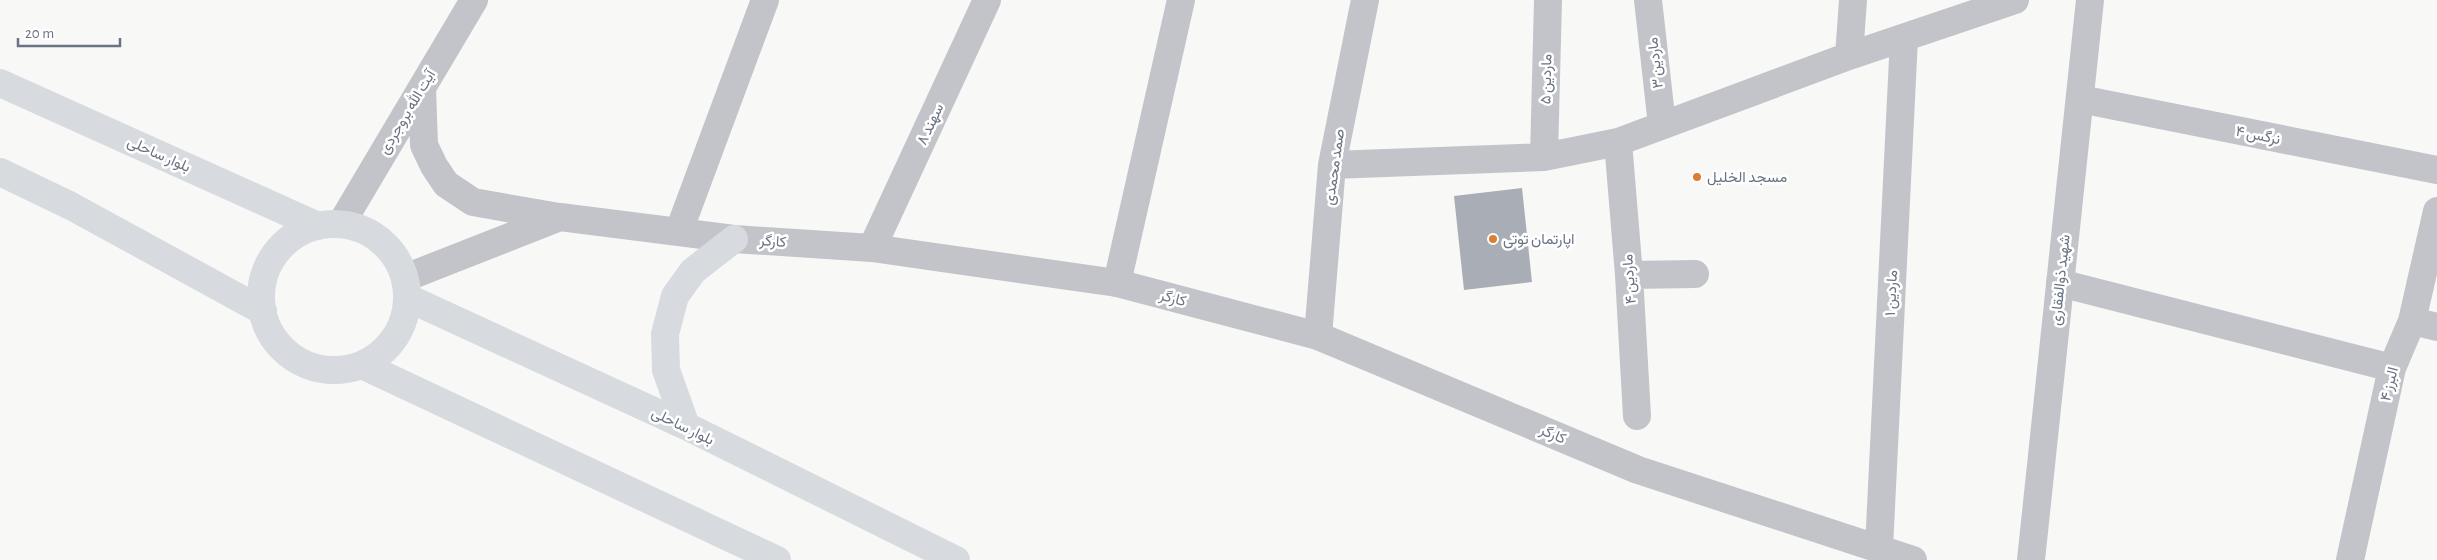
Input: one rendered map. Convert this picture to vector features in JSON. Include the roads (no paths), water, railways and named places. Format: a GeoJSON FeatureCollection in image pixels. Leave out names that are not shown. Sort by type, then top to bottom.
{"type":"FeatureCollection","features":[{"type":"Feature","properties":{"kind":"main road","name":"بلوار ساحلی"},"geometry":{"type":"LineString","coordinates":[[0,83],[330,225]]}},
{"type":"Feature","properties":{"kind":"main road"},"geometry":{"type":"LineString","coordinates":[[0,172],[71,206],[263,310]]}},
{"type":"Feature","properties":{"kind":"main road"},"geometry":{"type":"LineString","coordinates":[[330,225],[363,229],[381,241],[396,257],[406,288],[404,319],[395,338],[380,354],[362,365],[347,369],[330,370],[299,362],[286,352],[275,340],[267,326],[261,297],[263,283],[273,257],[292,237],[330,225]]}},
{"type":"Feature","properties":{"kind":"main road"},"geometry":{"type":"LineString","coordinates":[[686,426],[666,370],[665,334],[675,296],[693,271],[734,239]]}},
{"type":"Feature","properties":{"kind":"main road","name":"بلوار ساحلی"},"geometry":{"type":"LineString","coordinates":[[406,288],[956,560]]}},
{"type":"Feature","properties":{"kind":"main road"},"geometry":{"type":"LineString","coordinates":[[362,365],[777,560]]}},
{"type":"Feature","properties":{"kind":"street","name":"آیت الله بروجردی"},"geometry":{"type":"LineString","coordinates":[[330,225],[422,87],[474,0]]}},
{"type":"Feature","properties":{"kind":"street"},"geometry":{"type":"LineString","coordinates":[[679,231],[765,0]]}},
{"type":"Feature","properties":{"kind":"street","name":"سهند ۸"},"geometry":{"type":"LineString","coordinates":[[872,248],[987,0]]}},
{"type":"Feature","properties":{"kind":"street"},"geometry":{"type":"LineString","coordinates":[[1117,284],[1181,0]]}},
{"type":"Feature","properties":{"kind":"street","name":"صمد محمدی"},"geometry":{"type":"LineString","coordinates":[[1318,336],[1332,165],[1365,0]]}},
{"type":"Feature","properties":{"kind":"street","name":"ماردین ۵"},"geometry":{"type":"LineString","coordinates":[[1544,157],[1548,0]]}},
{"type":"Feature","properties":{"kind":"street","name":"ماردین ۳"},"geometry":{"type":"LineString","coordinates":[[1648,0],[1662,125]]}},
{"type":"Feature","properties":{"kind":"street"},"geometry":{"type":"LineString","coordinates":[[1849,56],[1853,0]]}},
{"type":"Feature","properties":{"kind":"street"},"geometry":{"type":"LineString","coordinates":[[1332,165],[1544,157],[1618,142],[1849,56],[2015,0]]}},
{"type":"Feature","properties":{"kind":"street","name":"شهید ذوالفقاری"},"geometry":{"type":"LineString","coordinates":[[2031,560],[2090,0]]}},
{"type":"Feature","properties":{"kind":"street","name":"ماردین ۱"},"geometry":{"type":"LineString","coordinates":[[1879,548],[1904,38]]}},
{"type":"Feature","properties":{"kind":"street"},"geometry":{"type":"LineString","coordinates":[[422,87],[424,145],[434,166],[446,184],[473,202],[560,217]]}},
{"type":"Feature","properties":{"kind":"street","name":"نرگس ۴"},"geometry":{"type":"LineString","coordinates":[[2080,99],[2437,170]]}},
{"type":"Feature","properties":{"kind":"street","name":"ماردین ۴"},"geometry":{"type":"LineString","coordinates":[[1618,142],[1629,275],[1637,416]]}},
{"type":"Feature","properties":{"kind":"street","name":"البرز ۴"},"geometry":{"type":"LineString","coordinates":[[2350,560],[2392,368],[2424,324],[2437,211]]}},
{"type":"Feature","properties":{"kind":"street","name":"کارگر"},"geometry":{"type":"LineString","coordinates":[[406,288],[560,217],[734,239],[872,248],[1117,284],[1318,336],[1638,470],[1912,560]]}},
{"type":"Feature","properties":{"kind":"street"},"geometry":{"type":"LineString","coordinates":[[1629,275],[1695,274]]}},
{"type":"Feature","properties":{"kind":"street"},"geometry":{"type":"LineString","coordinates":[[2060,283],[2392,368]]}},
{"type":"Feature","properties":{"kind":"place","name":"مسجد الخلیل"},"geometry":{"type":"Point","coordinates":[1697,177]}},
{"type":"Feature","properties":{"kind":"place","name":"اپارتمان توتی"},"geometry":{"type":"Point","coordinates":[1493,239]}}]}
